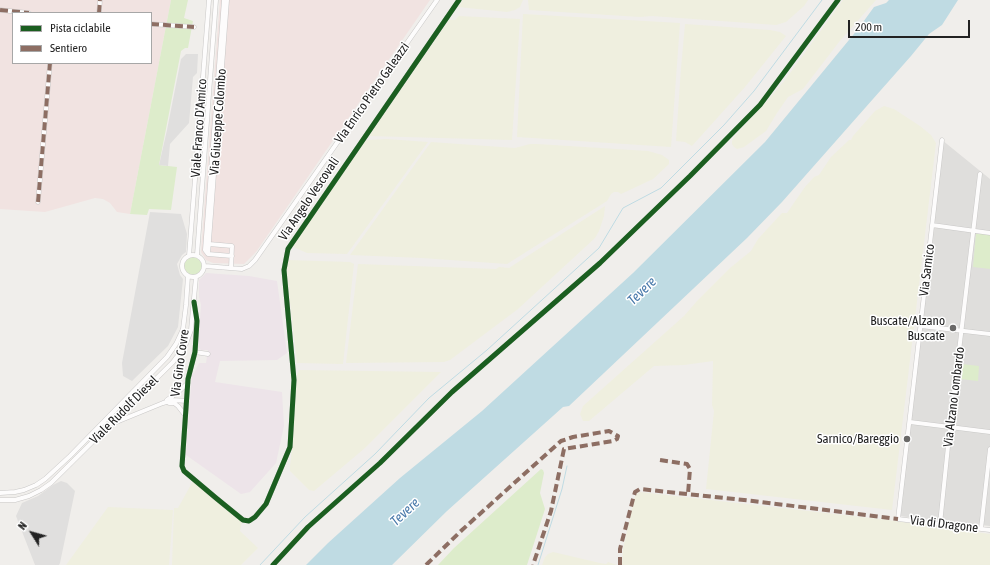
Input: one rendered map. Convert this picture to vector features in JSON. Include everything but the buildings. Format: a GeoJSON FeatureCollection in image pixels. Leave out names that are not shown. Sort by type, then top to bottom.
{"type":"FeatureCollection","features":[{"type":"Feature","properties":{"kind":"street"},"geometry":{"type":"LineString","coordinates":[[99,12],[100,0]]}},
{"type":"Feature","properties":{"kind":"street","name":"Viale Franco D'Amico"},"geometry":{"type":"LineString","coordinates":[[189,256],[209,0]]}},
{"type":"Feature","properties":{"kind":"street","name":"Viale Franco D'Amico"},"geometry":{"type":"LineString","coordinates":[[197,255],[216,0]]}},
{"type":"Feature","properties":{"kind":"street","name":"Via Giuseppe Colombo"},"geometry":{"type":"LineString","coordinates":[[208,254],[205,250],[224,0]]}},
{"type":"Feature","properties":{"kind":"street","name":"Via Giuseppe Colombo"},"geometry":{"type":"LineString","coordinates":[[208,254],[227,0]]}},
{"type":"Feature","properties":{"kind":"street","name":"Via Enrico Pietro Galeazzi"},"geometry":{"type":"LineString","coordinates":[[204,266],[242,269],[249,266],[255,260],[437,0]]}},
{"type":"Feature","properties":{"kind":"street","name":"Via Angelo Vescovali"},"geometry":{"type":"LineString","coordinates":[[261,510],[269,497],[290,447],[294,380],[284,270],[288,249],[459,0]]}},
{"type":"Feature","properties":{"kind":"street"},"geometry":{"type":"LineString","coordinates":[[0,10],[18,12]]}},
{"type":"Feature","properties":{"kind":"street"},"geometry":{"type":"LineString","coordinates":[[152,24],[194,27]]}},
{"type":"Feature","properties":{"kind":"street"},"geometry":{"type":"LineString","coordinates":[[38,202],[50,64]]}},
{"type":"Feature","properties":{"kind":"street","name":"Via Sarnico"},"geometry":{"type":"LineString","coordinates":[[898,519],[942,140]]}},
{"type":"Feature","properties":{"kind":"street","name":"Via Alzano Lombardo"},"geometry":{"type":"LineString","coordinates":[[940,524],[980,174]]}},
{"type":"Feature","properties":{"kind":"street"},"geometry":{"type":"LineString","coordinates":[[932,225],[990,233]]}},
{"type":"Feature","properties":{"kind":"street"},"geometry":{"type":"LineString","coordinates":[[209,244],[232,246],[231,268]]}},
{"type":"Feature","properties":{"kind":"street"},"geometry":{"type":"LineString","coordinates":[[208,254],[232,256]]}},
{"type":"Feature","properties":{"kind":"street"},"geometry":{"type":"LineString","coordinates":[[197,255],[202,259],[204,266],[202,273],[196,277],[188,276],[183,271],[183,260],[189,256],[197,255]]}},
{"type":"Feature","properties":{"kind":"street","name":"Viale Rudolf Diesel"},"geometry":{"type":"LineString","coordinates":[[0,493],[24,490],[36,485],[47,477],[169,355],[183,329],[188,276]]}},
{"type":"Feature","properties":{"kind":"street","name":"Viale Rudolf Diesel"},"geometry":{"type":"LineString","coordinates":[[0,500],[27,497],[45,488],[173,362],[182,349],[191,330],[196,277]]}},
{"type":"Feature","properties":{"kind":"street","name":"Via Gino Covre"},"geometry":{"type":"LineString","coordinates":[[194,302],[197,318],[194,352],[186,401],[182,465],[183,470],[242,519],[246,521],[251,520],[261,510]]}},
{"type":"Feature","properties":{"kind":"street"},"geometry":{"type":"LineString","coordinates":[[921,326],[990,334]]}},
{"type":"Feature","properties":{"kind":"street"},"geometry":{"type":"LineString","coordinates":[[194,352],[208,354]]}},
{"type":"Feature","properties":{"kind":"street"},"geometry":{"type":"LineString","coordinates":[[163,403],[177,394],[188,382]]}},
{"type":"Feature","properties":{"kind":"street"},"geometry":{"type":"LineString","coordinates":[[111,424],[163,403],[173,400],[186,401]]}},
{"type":"Feature","properties":{"kind":"street"},"geometry":{"type":"LineString","coordinates":[[163,403],[175,404],[185,415]]}},
{"type":"Feature","properties":{"kind":"street"},"geometry":{"type":"LineString","coordinates":[[910,422],[990,432]]}},
{"type":"Feature","properties":{"kind":"street"},"geometry":{"type":"LineString","coordinates":[[980,529],[990,449]]}},
{"type":"Feature","properties":{"kind":"street","name":"Via di Dragone"},"geometry":{"type":"LineString","coordinates":[[898,519],[990,530]]}},
{"type":"Feature","properties":{"kind":"shaded area"},"geometry":{"type":"Polygon","coordinates":[[[0,0],[171,0],[130,214],[117,212],[110,203],[103,199],[95,198],[45,212],[0,209],[0,0]]]}},
{"type":"Feature","properties":{"kind":"shaded area"},"geometry":{"type":"Polygon","coordinates":[[[220,0],[430,0],[256,252],[244,264],[213,263],[206,260],[201,252],[220,0]]]}},
{"type":"Feature","properties":{"kind":"shaded area"},"geometry":{"type":"Polygon","coordinates":[[[186,54],[198,54],[197,73],[193,77],[189,123],[170,144],[168,166],[159,165],[181,59],[186,54]]]}},
{"type":"Feature","properties":{"kind":"shaded area"},"geometry":{"type":"Polygon","coordinates":[[[942,140],[990,179],[990,526],[899,516],[910,422],[913,374],[921,326],[942,140]]]}},
{"type":"Feature","properties":{"kind":"shaded area"},"geometry":{"type":"Polygon","coordinates":[[[150,212],[181,214],[187,234],[186,252],[182,255],[177,264],[180,275],[183,279],[178,327],[168,346],[132,381],[123,376],[122,363],[150,212]]]}},
{"type":"Feature","properties":{"kind":"shaded area"},"geometry":{"type":"Polygon","coordinates":[[[206,273],[249,276],[277,281],[287,353],[277,360],[220,361],[215,382],[282,392],[284,426],[276,463],[250,492],[241,494],[186,455],[192,373],[194,373],[199,363],[206,363],[208,350],[201,350],[198,347],[201,305],[199,297],[199,280],[206,273]]]}},
{"type":"Feature","properties":{"kind":"shaded area"},"geometry":{"type":"Polygon","coordinates":[[[61,481],[67,483],[75,491],[60,563],[59,565],[35,565],[16,516],[22,503],[38,496],[61,481]]]}},
{"type":"Feature","properties":{"kind":"green space"},"geometry":{"type":"Polygon","coordinates":[[[171,0],[188,0],[184,18],[193,21],[188,48],[181,51],[159,165],[177,167],[171,210],[149,209],[147,215],[130,214],[171,0]]]}},
{"type":"Feature","properties":{"kind":"green space"},"geometry":{"type":"Polygon","coordinates":[[[463,0],[523,0],[520,7],[507,12],[458,7],[463,0]]]}},
{"type":"Feature","properties":{"kind":"green space"},"geometry":{"type":"Polygon","coordinates":[[[528,0],[808,0],[804,6],[786,22],[776,25],[652,16],[640,17],[529,10],[528,0]]]}},
{"type":"Feature","properties":{"kind":"green space"},"geometry":{"type":"Polygon","coordinates":[[[843,0],[876,0],[839,42],[803,89],[788,97],[766,131],[744,147],[737,149],[734,147],[732,141],[734,137],[785,80],[843,0]]]}},
{"type":"Feature","properties":{"kind":"green space"},"geometry":{"type":"Polygon","coordinates":[[[523,14],[680,23],[671,147],[517,137],[523,14]]]}},
{"type":"Feature","properties":{"kind":"green space"},"geometry":{"type":"Polygon","coordinates":[[[459,16],[520,19],[512,140],[369,136],[449,20],[455,20],[459,16]]]}},
{"type":"Feature","properties":{"kind":"green space"},"geometry":{"type":"Polygon","coordinates":[[[685,24],[770,30],[780,32],[786,36],[745,87],[692,146],[685,142],[676,141],[685,24]]]}},
{"type":"Feature","properties":{"kind":"green space"},"geometry":{"type":"Polygon","coordinates":[[[884,106],[894,109],[920,126],[931,135],[936,143],[892,510],[706,489],[714,411],[712,405],[713,361],[684,365],[654,366],[589,421],[583,421],[580,414],[583,406],[684,316],[730,268],[751,251],[758,239],[782,213],[787,213],[805,187],[814,177],[819,175],[831,157],[849,140],[851,140],[875,111],[884,106]]]}},
{"type":"Feature","properties":{"kind":"green space"},"geometry":{"type":"Polygon","coordinates":[[[387,139],[428,142],[347,254],[307,253],[293,247],[296,240],[366,140],[387,139]]]}},
{"type":"Feature","properties":{"kind":"green space"},"geometry":{"type":"Polygon","coordinates":[[[431,142],[515,148],[530,144],[537,144],[648,151],[662,155],[669,160],[669,164],[653,179],[621,194],[614,192],[607,201],[507,264],[350,255],[431,142]]]}},
{"type":"Feature","properties":{"kind":"green space"},"geometry":{"type":"Polygon","coordinates":[[[605,206],[604,216],[595,238],[518,309],[450,360],[444,362],[346,363],[358,264],[496,269],[499,267],[509,268],[605,206]]]}},
{"type":"Feature","properties":{"kind":"green space"},"geometry":{"type":"Polygon","coordinates":[[[976,233],[990,235],[990,269],[973,267],[976,233]]]}},
{"type":"Feature","properties":{"kind":"green space"},"geometry":{"type":"Polygon","coordinates":[[[193,257],[199,260],[202,266],[199,272],[193,275],[187,272],[184,266],[187,260],[193,257]]]}},
{"type":"Feature","properties":{"kind":"green space"},"geometry":{"type":"Polygon","coordinates":[[[287,260],[350,262],[354,264],[343,364],[297,363],[286,268],[287,260]]]}},
{"type":"Feature","properties":{"kind":"green space"},"geometry":{"type":"Polygon","coordinates":[[[962,364],[979,366],[978,381],[960,379],[962,364]]]}},
{"type":"Feature","properties":{"kind":"green space"},"geometry":{"type":"Polygon","coordinates":[[[299,370],[441,372],[365,448],[314,491],[309,490],[290,471],[297,375],[299,370]]]}},
{"type":"Feature","properties":{"kind":"green space"},"geometry":{"type":"Polygon","coordinates":[[[541,469],[544,473],[540,493],[545,509],[527,565],[438,565],[454,548],[541,469]]]}},
{"type":"Feature","properties":{"kind":"green space"},"geometry":{"type":"Polygon","coordinates":[[[193,481],[242,522],[240,531],[258,548],[241,565],[172,565],[174,508],[178,508],[193,481]]]}},
{"type":"Feature","properties":{"kind":"green space"},"geometry":{"type":"Polygon","coordinates":[[[640,492],[888,520],[990,534],[990,565],[622,565],[623,549],[634,499],[636,494],[640,492]]]}},
{"type":"Feature","properties":{"kind":"green space"},"geometry":{"type":"Polygon","coordinates":[[[108,507],[173,510],[169,565],[66,565],[108,507]]]}},
{"type":"Feature","properties":{"kind":"green space"},"geometry":{"type":"Polygon","coordinates":[[[553,552],[600,563],[606,564],[608,562],[617,565],[542,565],[545,557],[553,552]]]}},
{"type":"Feature","properties":{"kind":"water","name":"Tevere"},"geometry":{"type":"Polygon","coordinates":[[[889,0],[958,0],[942,25],[929,34],[782,202],[747,238],[569,406],[563,407],[447,511],[392,565],[306,565],[328,543],[400,478],[482,411],[633,273],[765,142],[858,29],[874,7],[886,3],[889,0]]]}},
{"type":"Feature","properties":{"kind":"waterway"},"geometry":{"type":"LineString","coordinates":[[260,565],[305,517],[375,454],[429,398],[487,350],[599,248],[623,208],[661,188],[724,125],[754,91],[822,0]]}},
{"type":"Feature","properties":{"kind":"waterway"},"geometry":{"type":"LineString","coordinates":[[538,565],[562,489],[567,466]]}},
{"type":"Feature","properties":{"kind":"marked path"},"geometry":{"type":"LineString","coordinates":[[99,12],[100,0]]}},
{"type":"Feature","properties":{"kind":"marked path"},"geometry":{"type":"LineString","coordinates":[[0,10],[19,12]]}},
{"type":"Feature","properties":{"kind":"marked path"},"geometry":{"type":"LineString","coordinates":[[152,24],[194,27]]}},
{"type":"Feature","properties":{"kind":"marked path"},"geometry":{"type":"LineString","coordinates":[[38,202],[50,64]]}},
{"type":"Feature","properties":{"kind":"marked path"},"geometry":{"type":"LineString","coordinates":[[426,565],[462,530],[561,441],[573,437],[609,431],[618,436],[617,439],[613,441],[564,449],[551,511],[533,565]]}},
{"type":"Feature","properties":{"kind":"marked path"},"geometry":{"type":"LineString","coordinates":[[660,460],[687,464],[690,469],[688,494]]}},
{"type":"Feature","properties":{"kind":"marked path"},"geometry":{"type":"LineString","coordinates":[[620,565],[620,549],[633,499],[635,492],[640,489],[898,519]]}},
{"type":"Feature","properties":{"kind":"cycle path"},"geometry":{"type":"LineString","coordinates":[[194,302],[197,321],[195,352],[188,379],[182,466],[184,471],[216,498],[243,520],[249,521],[255,517],[266,504],[290,447],[294,380],[284,270],[288,249],[459,0]]}},
{"type":"Feature","properties":{"kind":"cycle path"},"geometry":{"type":"LineString","coordinates":[[273,565],[308,527],[380,463],[452,392],[600,263],[690,176],[760,105],[838,0]]}},
{"type":"Feature","properties":{"kind":"place","name":"Buscate/Alzano Buscate"},"geometry":{"type":"Point","coordinates":[953,328]}},
{"type":"Feature","properties":{"kind":"place","name":"Sarnico/Bareggio"},"geometry":{"type":"Point","coordinates":[907,439]}}]}
